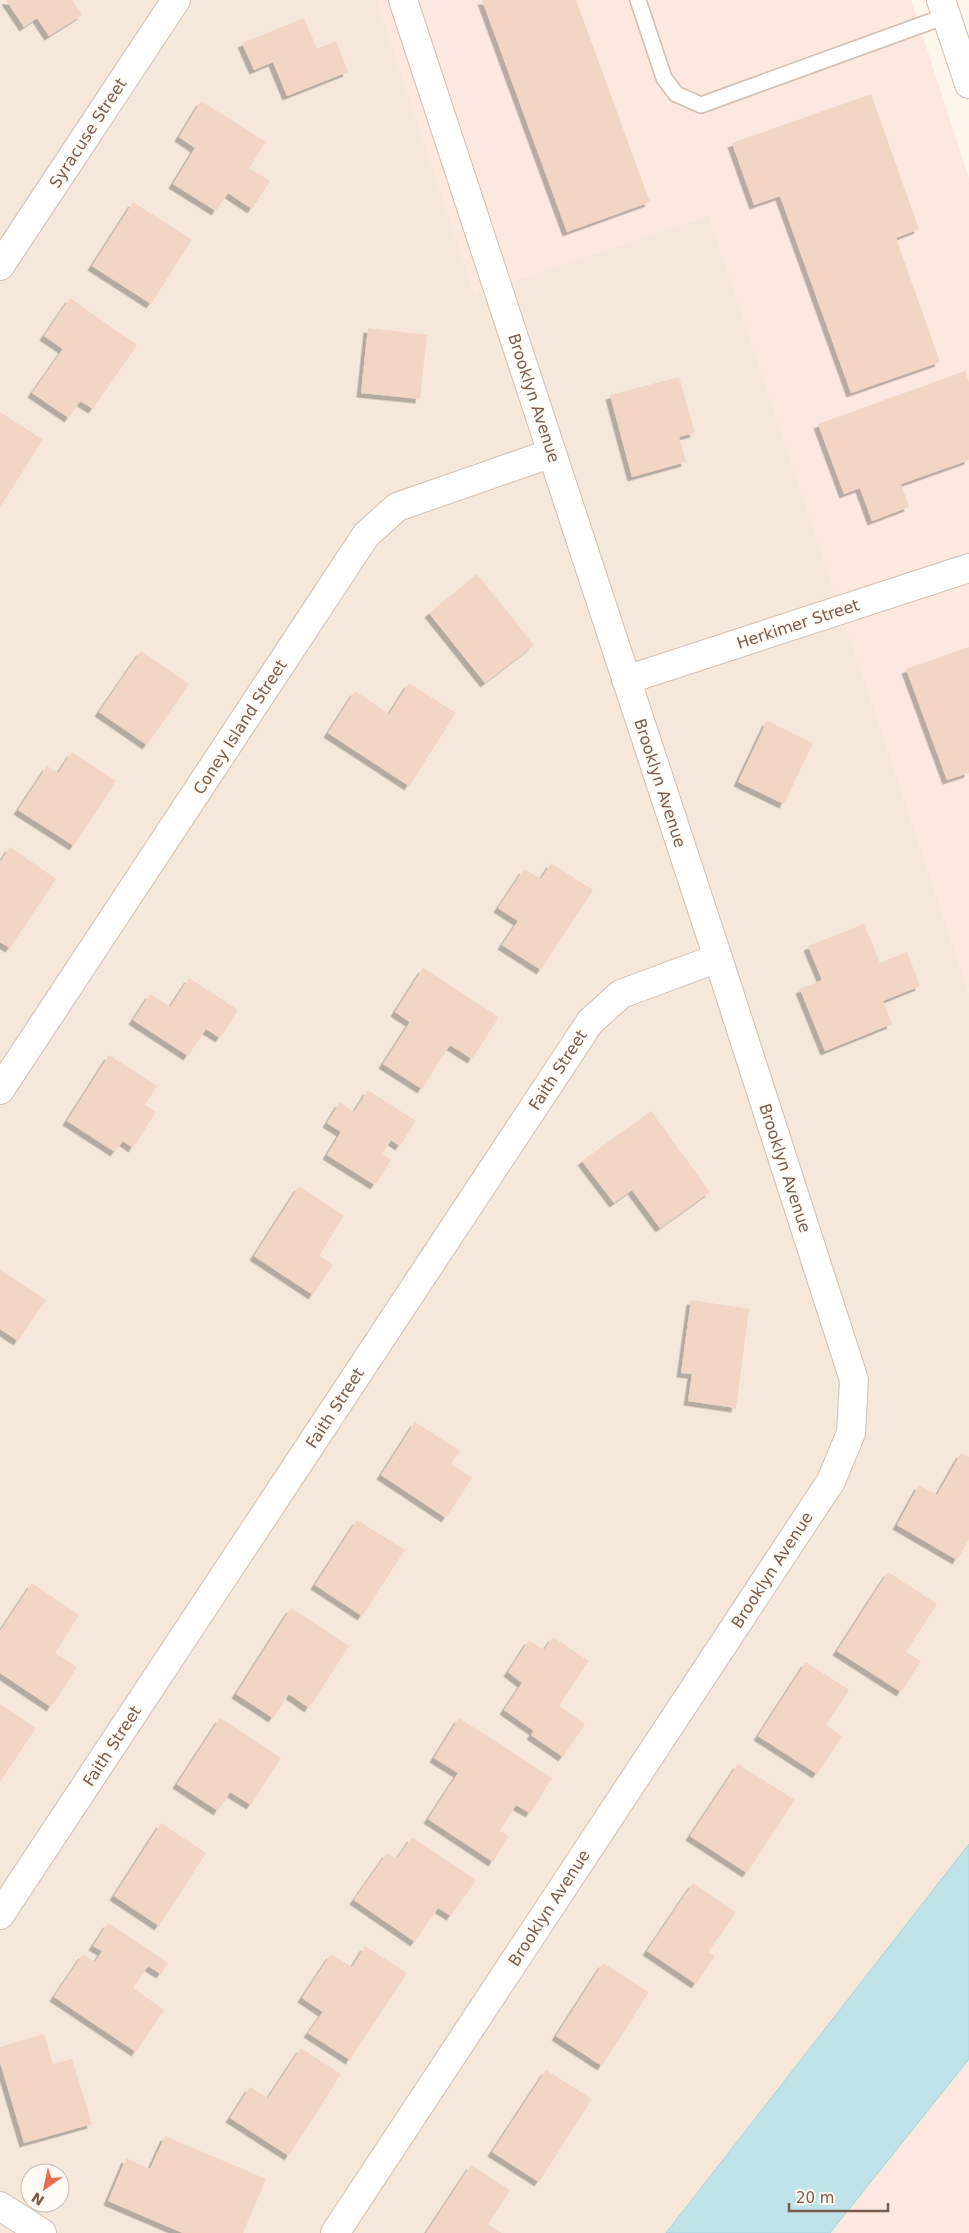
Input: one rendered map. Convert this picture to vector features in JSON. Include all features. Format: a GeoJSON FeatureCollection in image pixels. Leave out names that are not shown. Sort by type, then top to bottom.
{"type":"FeatureCollection","features":[{"type":"Feature","properties":{"kind":"street","name":"Syracuse Street"},"geometry":{"type":"LineString","coordinates":[[0,266],[176,0]]}},
{"type":"Feature","properties":{"kind":"street","name":"Brooklyn Avenue"},"geometry":{"type":"LineString","coordinates":[[334,2233],[831,1482],[851,1433],[854,1380],[718,958],[402,0]]}},
{"type":"Feature","properties":{"kind":"street"},"geometry":{"type":"LineString","coordinates":[[944,8],[969,84]]}},
{"type":"Feature","properties":{"kind":"street","name":"Coney Island Street"},"geometry":{"type":"LineString","coordinates":[[0,1090],[366,535],[397,507],[552,453]]}},
{"type":"Feature","properties":{"kind":"street","name":"Herkimer Street"},"geometry":{"type":"LineString","coordinates":[[626,680],[969,568]]}},
{"type":"Feature","properties":{"kind":"street","name":"Faith Street"},"geometry":{"type":"LineString","coordinates":[[0,1915],[590,1022],[621,994],[718,958]]}},
{"type":"Feature","properties":{"kind":"street"},"geometry":{"type":"LineString","coordinates":[[0,2206],[42,2233]]}},
{"type":"Feature","properties":{"kind":"lane"},"geometry":{"type":"LineString","coordinates":[[638,0],[664,78],[676,94],[701,105],[944,8]]}},
{"type":"Feature","properties":{"kind":"shaded area"},"geometry":{"type":"Polygon","coordinates":[[[0,0],[377,0],[475,294],[709,215],[969,993],[969,1844],[666,2233],[0,2233],[0,0]]]}},
{"type":"Feature","properties":{"kind":"shaded area"},"geometry":{"type":"Polygon","coordinates":[[[377,0],[911,0],[969,178],[969,993],[709,215],[475,294],[377,0]]]}},
{"type":"Feature","properties":{"kind":"shaded area"},"geometry":{"type":"Polygon","coordinates":[[[969,2059],[969,2233],[830,2233],[969,2059]]]}},
{"type":"Feature","properties":{"kind":"water"},"geometry":{"type":"Polygon","coordinates":[[[969,1844],[969,2059],[830,2233],[666,2233],[969,1844]]]}},
{"type":"Feature","properties":{"kind":"building"},"geometry":{"type":"Polygon","coordinates":[[[6,0],[72,0],[82,15],[49,36],[37,18],[24,27],[6,0]]]}},
{"type":"Feature","properties":{"kind":"building"},"geometry":{"type":"Polygon","coordinates":[[[482,0],[576,0],[650,202],[567,232],[482,0]]]}},
{"type":"Feature","properties":{"kind":"building"},"geometry":{"type":"Polygon","coordinates":[[[304,18],[317,49],[336,41],[348,72],[287,96],[273,62],[254,70],[242,43],[304,18]]]}},
{"type":"Feature","properties":{"kind":"building"},"geometry":{"type":"Polygon","coordinates":[[[871,94],[919,229],[896,238],[940,362],[851,393],[780,196],[754,205],[732,143],[871,94]]]}},
{"type":"Feature","properties":{"kind":"building"},"geometry":{"type":"Polygon","coordinates":[[[201,101],[266,142],[249,168],[270,181],[252,209],[228,193],[216,211],[173,184],[195,148],[179,137],[201,101]]]}},
{"type":"Feature","properties":{"kind":"building"},"geometry":{"type":"Polygon","coordinates":[[[133,202],[192,240],[151,304],[92,266],[133,202]]]}},
{"type":"Feature","properties":{"kind":"building"},"geometry":{"type":"Polygon","coordinates":[[[70,298],[137,345],[93,409],[80,401],[69,418],[32,393],[63,349],[44,336],[70,298]]]}},
{"type":"Feature","properties":{"kind":"building"},"geometry":{"type":"Polygon","coordinates":[[[368,328],[427,335],[420,399],[361,393],[368,328]]]}},
{"type":"Feature","properties":{"kind":"building"},"geometry":{"type":"Polygon","coordinates":[[[965,371],[969,382],[969,460],[901,484],[909,507],[872,521],[860,488],[844,494],[818,424],[965,371]]]}},
{"type":"Feature","properties":{"kind":"building"},"geometry":{"type":"Polygon","coordinates":[[[679,377],[695,433],[679,437],[686,462],[632,477],[610,395],[679,377]]]}},
{"type":"Feature","properties":{"kind":"building"},"geometry":{"type":"Polygon","coordinates":[[[0,412],[43,440],[0,507],[0,412]]]}},
{"type":"Feature","properties":{"kind":"building"},"geometry":{"type":"Polygon","coordinates":[[[477,574],[534,645],[485,683],[429,613],[477,574]]]}},
{"type":"Feature","properties":{"kind":"building"},"geometry":{"type":"Polygon","coordinates":[[[969,647],[969,773],[947,780],[906,669],[969,647]]]}},
{"type":"Feature","properties":{"kind":"building"},"geometry":{"type":"Polygon","coordinates":[[[141,651],[189,684],[147,745],[99,712],[141,651]]]}},
{"type":"Feature","properties":{"kind":"building"},"geometry":{"type":"Polygon","coordinates":[[[409,683],[456,713],[409,786],[328,733],[355,691],[389,714],[409,683]]]}},
{"type":"Feature","properties":{"kind":"building"},"geometry":{"type":"Polygon","coordinates":[[[767,721],[813,743],[784,804],[738,782],[767,721]]]}},
{"type":"Feature","properties":{"kind":"building"},"geometry":{"type":"Polygon","coordinates":[[[72,752],[116,781],[74,846],[18,810],[47,766],[58,773],[72,752]]]}},
{"type":"Feature","properties":{"kind":"building"},"geometry":{"type":"Polygon","coordinates":[[[10,847],[56,879],[10,948],[0,942],[0,862],[10,847]]]}},
{"type":"Feature","properties":{"kind":"building"},"geometry":{"type":"Polygon","coordinates":[[[551,863],[593,890],[541,970],[502,945],[518,921],[498,908],[524,869],[541,879],[551,863]]]}},
{"type":"Feature","properties":{"kind":"building"},"geometry":{"type":"Polygon","coordinates":[[[864,924],[880,963],[907,952],[920,986],[883,1001],[892,1024],[825,1051],[800,989],[822,980],[808,946],[864,924]]]}},
{"type":"Feature","properties":{"kind":"building"},"geometry":{"type":"Polygon","coordinates":[[[423,968],[499,1017],[472,1059],[450,1045],[422,1089],[383,1064],[410,1022],[395,1012],[423,968]]]}},
{"type":"Feature","properties":{"kind":"building"},"geometry":{"type":"Polygon","coordinates":[[[189,978],[238,1010],[220,1038],[206,1029],[188,1056],[133,1020],[150,994],[170,1007],[189,978]]]}},
{"type":"Feature","properties":{"kind":"building"},"geometry":{"type":"Polygon","coordinates":[[[109,1055],[157,1086],[145,1105],[156,1112],[133,1148],[123,1141],[115,1152],[67,1121],[109,1055]]]}},
{"type":"Feature","properties":{"kind":"building"},"geometry":{"type":"Polygon","coordinates":[[[368,1090],[416,1121],[400,1146],[391,1140],[382,1154],[391,1160],[375,1185],[327,1155],[341,1132],[327,1123],[340,1102],[354,1112],[368,1090]]]}},
{"type":"Feature","properties":{"kind":"building"},"geometry":{"type":"Polygon","coordinates":[[[651,1111],[710,1192],[660,1228],[632,1190],[614,1203],[582,1161],[651,1111]]]}},
{"type":"Feature","properties":{"kind":"building"},"geometry":{"type":"Polygon","coordinates":[[[299,1186],[344,1216],[319,1256],[333,1265],[313,1295],[254,1256],[299,1186]]]}},
{"type":"Feature","properties":{"kind":"building"},"geometry":{"type":"Polygon","coordinates":[[[0,1270],[46,1300],[18,1341],[0,1329],[0,1270]]]}},
{"type":"Feature","properties":{"kind":"building"},"geometry":{"type":"Polygon","coordinates":[[[691,1300],[749,1309],[736,1408],[688,1401],[692,1374],[681,1373],[691,1300]]]}},
{"type":"Feature","properties":{"kind":"building"},"geometry":{"type":"Polygon","coordinates":[[[415,1422],[460,1451],[451,1464],[472,1478],[446,1518],[381,1475],[415,1422]]]}},
{"type":"Feature","properties":{"kind":"building"},"geometry":{"type":"Polygon","coordinates":[[[961,1453],[969,1457],[969,1539],[957,1560],[897,1525],[919,1485],[937,1495],[961,1453]]]}},
{"type":"Feature","properties":{"kind":"building"},"geometry":{"type":"Polygon","coordinates":[[[357,1520],[405,1550],[362,1616],[315,1585],[357,1520]]]}},
{"type":"Feature","properties":{"kind":"building"},"geometry":{"type":"Polygon","coordinates":[[[888,1572],[937,1604],[906,1652],[921,1661],[901,1692],[837,1651],[888,1572]]]}},
{"type":"Feature","properties":{"kind":"building"},"geometry":{"type":"Polygon","coordinates":[[[32,1583],[79,1615],[55,1653],[77,1667],[51,1707],[0,1673],[0,1631],[32,1583]]]}},
{"type":"Feature","properties":{"kind":"building"},"geometry":{"type":"Polygon","coordinates":[[[291,1608],[349,1646],[309,1708],[289,1694],[273,1718],[236,1694],[291,1608]]]}},
{"type":"Feature","properties":{"kind":"building"},"geometry":{"type":"Polygon","coordinates":[[[553,1637],[589,1661],[559,1706],[585,1724],[563,1757],[531,1735],[534,1731],[504,1710],[522,1683],[508,1672],[529,1640],[544,1650],[553,1637]]]}},
{"type":"Feature","properties":{"kind":"building"},"geometry":{"type":"Polygon","coordinates":[[[806,1662],[849,1690],[826,1725],[842,1736],[817,1774],[758,1736],[806,1662]]]}},
{"type":"Feature","properties":{"kind":"building"},"geometry":{"type":"Polygon","coordinates":[[[0,1704],[36,1728],[0,1782],[0,1704]]]}},
{"type":"Feature","properties":{"kind":"building"},"geometry":{"type":"Polygon","coordinates":[[[220,1718],[281,1758],[251,1805],[230,1792],[218,1811],[177,1784],[220,1718]]]}},
{"type":"Feature","properties":{"kind":"building"},"geometry":{"type":"Polygon","coordinates":[[[459,1718],[552,1778],[530,1813],[516,1805],[500,1831],[509,1836],[493,1862],[428,1819],[458,1773],[434,1758],[459,1718]]]}},
{"type":"Feature","properties":{"kind":"building"},"geometry":{"type":"Polygon","coordinates":[[[738,1764],[795,1800],[747,1873],[690,1836],[738,1764]]]}},
{"type":"Feature","properties":{"kind":"building"},"geometry":{"type":"Polygon","coordinates":[[[161,1823],[206,1853],[159,1926],[114,1896],[161,1823]]]}},
{"type":"Feature","properties":{"kind":"building"},"geometry":{"type":"Polygon","coordinates":[[[412,1837],[476,1880],[451,1916],[438,1908],[415,1942],[354,1900],[387,1853],[397,1859],[412,1837]]]}},
{"type":"Feature","properties":{"kind":"building"},"geometry":{"type":"Polygon","coordinates":[[[693,1883],[736,1913],[708,1952],[715,1956],[696,1984],[647,1951],[693,1883]]]}},
{"type":"Feature","properties":{"kind":"building"},"geometry":{"type":"Polygon","coordinates":[[[108,1923],[168,1963],[161,1974],[148,1966],[133,1988],[164,2010],[136,2052],[54,1997],[83,1954],[95,1962],[102,1951],[93,1946],[108,1923]]]}},
{"type":"Feature","properties":{"kind":"building"},"geometry":{"type":"Polygon","coordinates":[[[365,1946],[407,1973],[350,2060],[308,2033],[323,2012],[302,1998],[331,1954],[352,1967],[365,1946]]]}},
{"type":"Feature","properties":{"kind":"building"},"geometry":{"type":"Polygon","coordinates":[[[603,1963],[649,1992],[602,2066],[556,2036],[603,1963]]]}},
{"type":"Feature","properties":{"kind":"building"},"geometry":{"type":"Polygon","coordinates":[[[44,2034],[53,2064],[72,2059],[92,2124],[24,2143],[0,2062],[0,2047],[44,2034]]]}},
{"type":"Feature","properties":{"kind":"building"},"geometry":{"type":"Polygon","coordinates":[[[301,2048],[341,2074],[289,2156],[230,2118],[250,2087],[268,2098],[301,2048]]]}},
{"type":"Feature","properties":{"kind":"building"},"geometry":{"type":"Polygon","coordinates":[[[546,2070],[592,2099],[539,2182],[492,2152],[546,2070]]]}},
{"type":"Feature","properties":{"kind":"building"},"geometry":{"type":"Polygon","coordinates":[[[165,2136],[266,2179],[243,2233],[183,2233],[108,2201],[126,2158],[150,2169],[165,2136]]]}},
{"type":"Feature","properties":{"kind":"building"},"geometry":{"type":"Polygon","coordinates":[[[471,2165],[510,2190],[488,2224],[502,2233],[426,2233],[471,2165]]]}}]}
